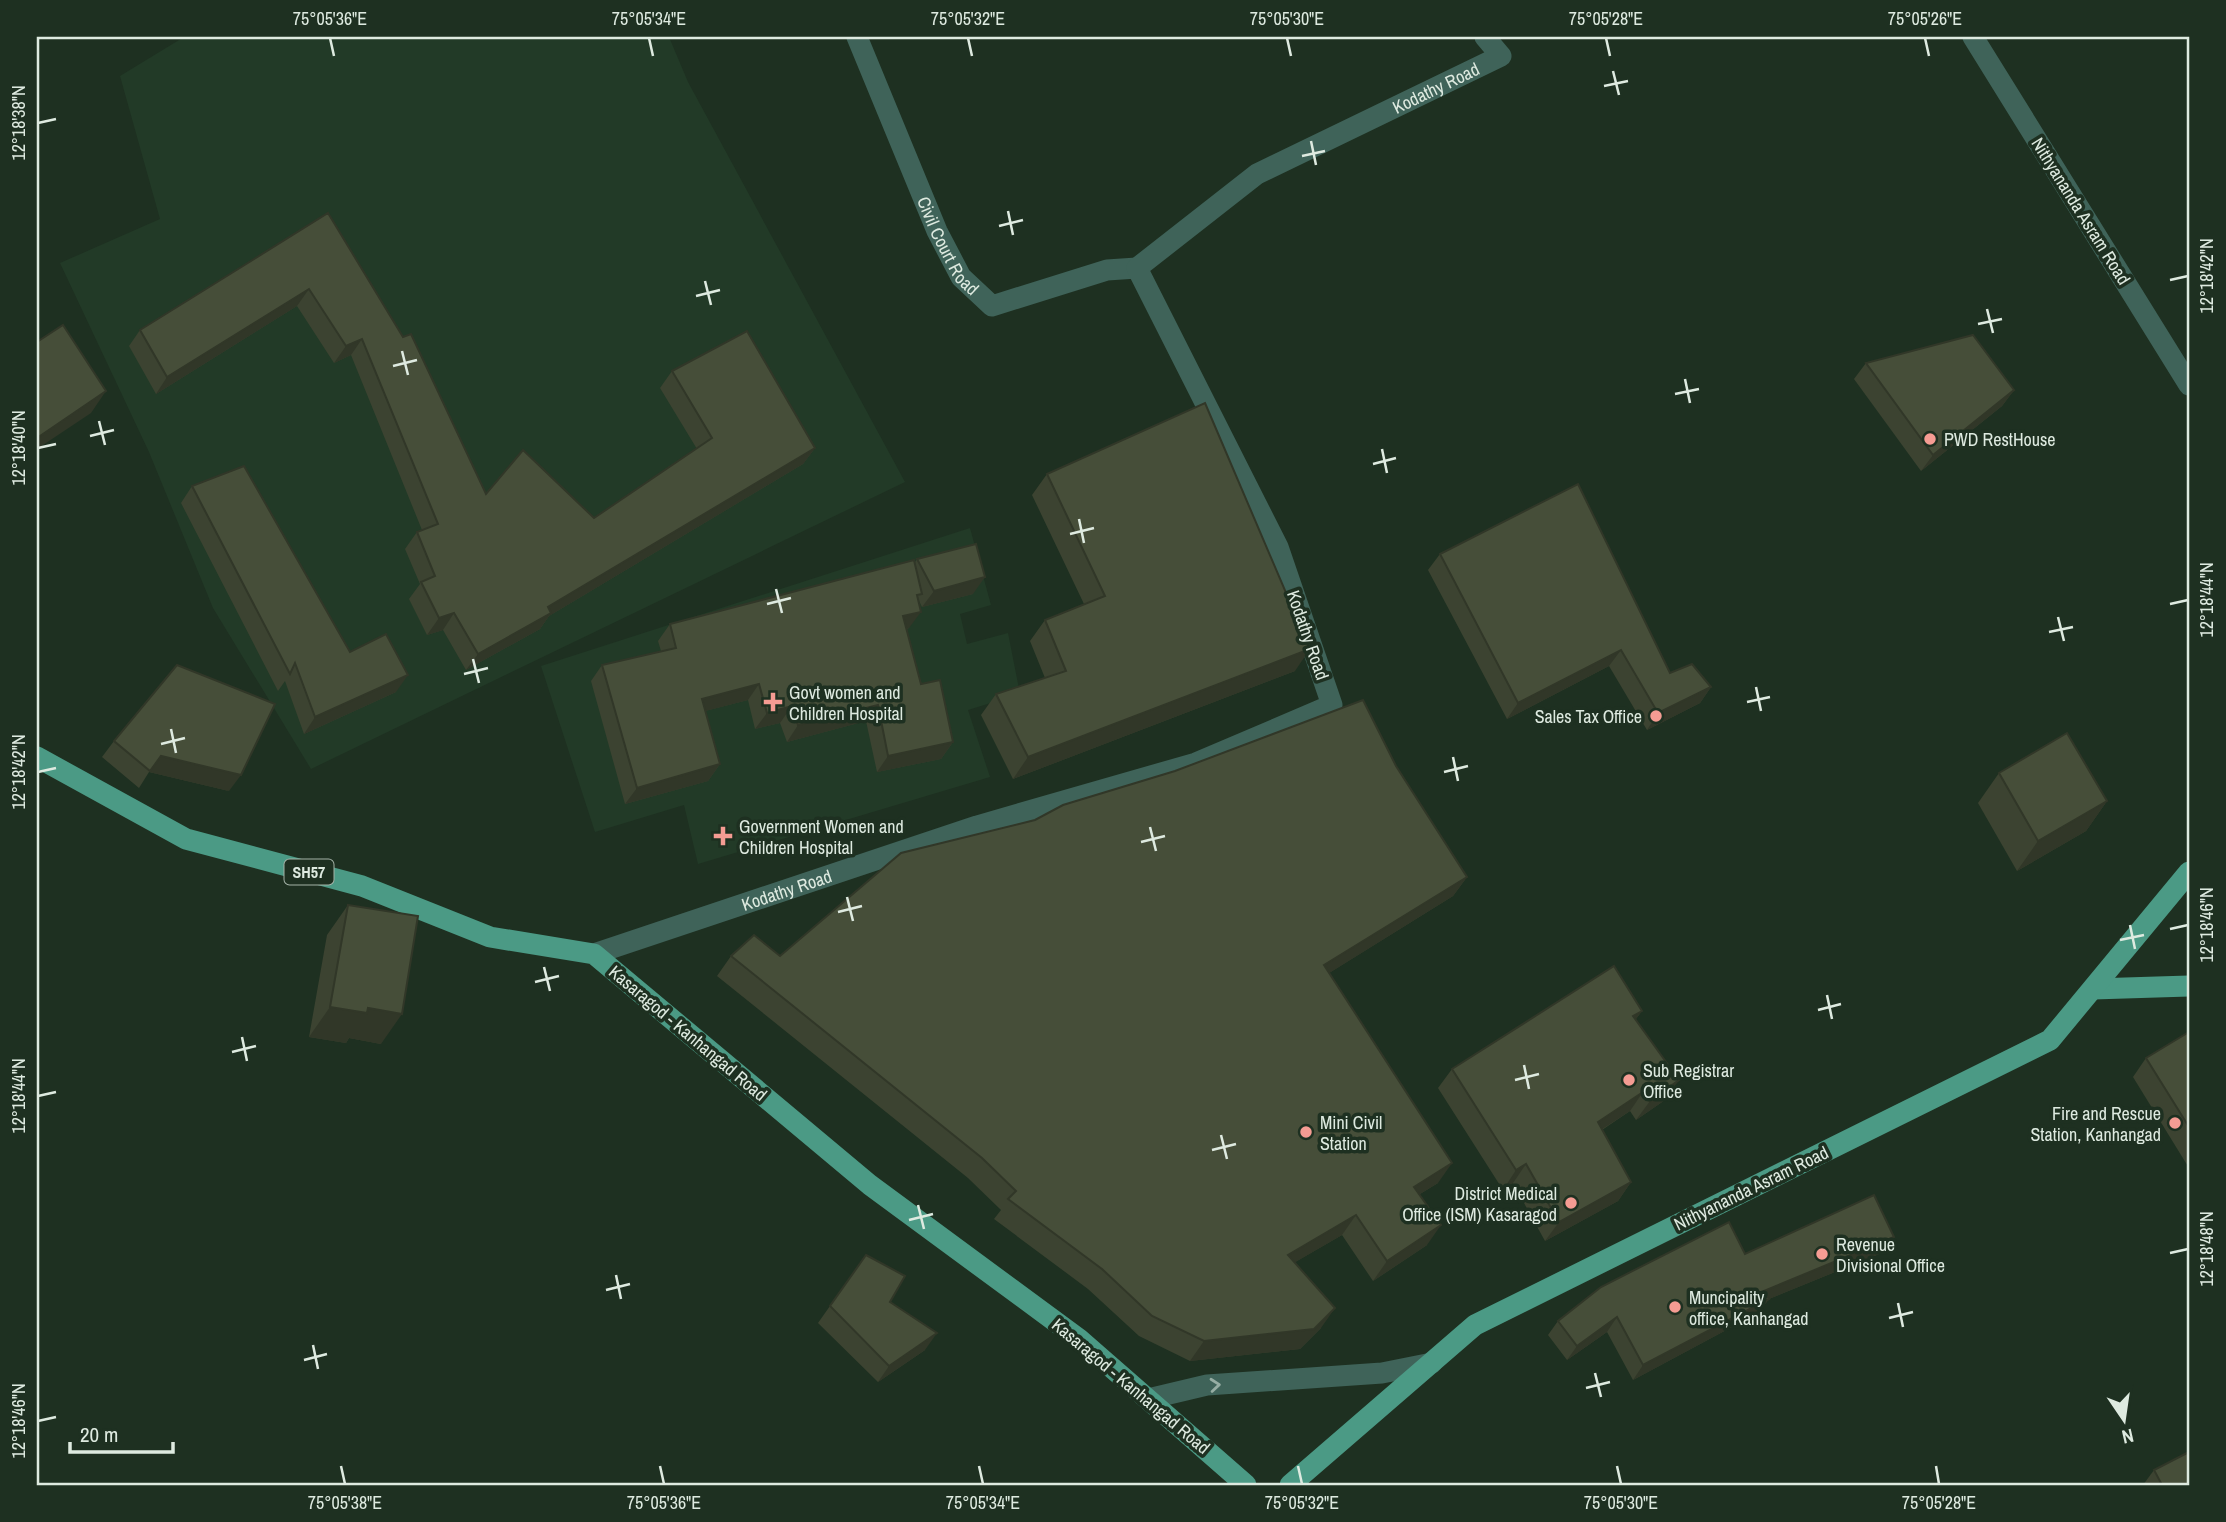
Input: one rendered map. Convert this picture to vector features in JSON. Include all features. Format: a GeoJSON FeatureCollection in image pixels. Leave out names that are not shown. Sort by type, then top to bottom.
{"type":"FeatureCollection","features":[{"type":"Feature","properties":{"kind":"main road","name":"Kasaragod - Kanhangad Road"},"geometry":{"type":"LineString","coordinates":[[37,757],[186,839],[362,886],[490,937],[594,954],[870,1185],[1079,1339],[1246,1485]]}},
{"type":"Feature","properties":{"kind":"main road","name":"Nithyananda Asram Road"},"geometry":{"type":"LineString","coordinates":[[1290,1485],[1475,1325],[2050,1040],[2189,872]]}},
{"type":"Feature","properties":{"kind":"main road"},"geometry":{"type":"LineString","coordinates":[[2093,989],[2189,986]]}},
{"type":"Feature","properties":{"kind":"street","name":"Civil Court Road"},"geometry":{"type":"LineString","coordinates":[[857,37],[937,231],[961,277],[992,306],[1107,270],[1137,268]]}},
{"type":"Feature","properties":{"kind":"street","name":"Kodathy Road"},"geometry":{"type":"LineString","coordinates":[[594,954],[976,826],[1196,763],[1332,705],[1278,547],[1137,268],[1257,174],[1501,56],[1485,37]]}},
{"type":"Feature","properties":{"kind":"street","name":"Nithyananda Asram Road"},"geometry":{"type":"LineString","coordinates":[[1973,37],[2189,385]]}},
{"type":"Feature","properties":{"kind":"street"},"geometry":{"type":"LineString","coordinates":[[1148,1399],[1207,1385],[1382,1373],[1432,1363]]}},
{"type":"Feature","properties":{"kind":"shaded area"},"geometry":{"type":"Polygon","coordinates":[[[184,37],[669,37],[688,82],[905,482],[311,769],[213,608],[149,452],[60,263],[160,219],[120,76],[184,37]]]}},
{"type":"Feature","properties":{"kind":"shaded area","name":"Govt women and Children Hospital"},"geometry":{"type":"Polygon","coordinates":[[[970,528],[991,605],[960,614],[967,644],[1008,633],[1020,694],[968,710],[990,777],[698,864],[684,805],[595,832],[541,666],[970,528]]]}},
{"type":"Feature","properties":{"kind":"building"},"geometry":{"type":"Polygon","coordinates":[[[328,213],[403,337],[411,334],[486,494],[523,450],[594,518],[712,438],[672,371],[747,331],[815,448],[548,607],[551,613],[478,654],[454,613],[439,618],[421,582],[435,576],[417,532],[438,524],[362,339],[346,346],[309,289],[167,377],[140,330],[328,213]]]}},
{"type":"Feature","properties":{"kind":"building"},"geometry":{"type":"Polygon","coordinates":[[[63,325],[106,391],[37,438],[37,342],[63,325]]]}},
{"type":"Feature","properties":{"kind":"building","name":"PWD RestHouse"},"geometry":{"type":"Polygon","coordinates":[[[1973,335],[2014,390],[1933,455],[1866,363],[1973,335]]]}},
{"type":"Feature","properties":{"kind":"building"},"geometry":{"type":"Polygon","coordinates":[[[1205,403],[1310,649],[1028,757],[996,694],[1066,671],[1045,620],[1105,596],[1047,474],[1205,403]]]}},
{"type":"Feature","properties":{"kind":"building"},"geometry":{"type":"Polygon","coordinates":[[[244,466],[350,652],[386,634],[408,675],[315,717],[295,663],[290,674],[192,486],[244,466]]]}},
{"type":"Feature","properties":{"kind":"building"},"geometry":{"type":"Polygon","coordinates":[[[1578,484],[1670,673],[1692,664],[1711,687],[1658,713],[1621,650],[1518,703],[1440,554],[1578,484]]]}},
{"type":"Feature","properties":{"kind":"building"},"geometry":{"type":"Polygon","coordinates":[[[976,544],[985,577],[934,591],[917,559],[976,544]]]}},
{"type":"Feature","properties":{"kind":"building"},"geometry":{"type":"Polygon","coordinates":[[[914,560],[922,594],[917,595],[921,612],[903,616],[921,684],[940,680],[953,742],[888,756],[878,705],[798,725],[792,706],[767,713],[759,684],[702,699],[720,764],[637,788],[602,665],[676,648],[670,624],[914,560]]]}},
{"type":"Feature","properties":{"kind":"building"},"geometry":{"type":"Polygon","coordinates":[[[177,665],[275,704],[241,775],[161,756],[150,771],[114,741],[177,665]]]}},
{"type":"Feature","properties":{"kind":"building"},"geometry":{"type":"Polygon","coordinates":[[[1363,700],[1396,766],[1467,877],[1324,965],[1452,1163],[1414,1187],[1441,1225],[1387,1261],[1356,1215],[1288,1255],[1335,1308],[1314,1329],[1204,1341],[1152,1316],[1102,1269],[1008,1199],[1016,1191],[982,1158],[731,956],[754,935],[780,956],[901,853],[1035,820],[1063,805],[1175,771],[1363,700]]]}},
{"type":"Feature","properties":{"kind":"building"},"geometry":{"type":"Polygon","coordinates":[[[2067,733],[2107,801],[2038,841],[1999,773],[2067,733]]]}},
{"type":"Feature","properties":{"kind":"building"},"geometry":{"type":"Polygon","coordinates":[[[348,905],[418,916],[402,1014],[368,1008],[367,1013],[330,1007],[348,905]]]}},
{"type":"Feature","properties":{"kind":"building"},"geometry":{"type":"Polygon","coordinates":[[[1614,966],[1642,1011],[1633,1016],[1679,1080],[1650,1101],[1643,1092],[1598,1122],[1631,1182],[1559,1222],[1526,1164],[1516,1170],[1452,1069],[1614,966]]]}},
{"type":"Feature","properties":{"kind":"building"},"geometry":{"type":"Polygon","coordinates":[[[2189,1032],[2189,1127],[2146,1058],[2189,1032]]]}},
{"type":"Feature","properties":{"kind":"building"},"geometry":{"type":"Polygon","coordinates":[[[1874,1195],[1894,1237],[1764,1291],[1769,1299],[1643,1365],[1617,1317],[1577,1346],[1558,1321],[1601,1287],[1729,1222],[1745,1254],[1874,1195]]]}},
{"type":"Feature","properties":{"kind":"building"},"geometry":{"type":"Polygon","coordinates":[[[866,1255],[905,1276],[890,1302],[937,1333],[889,1366],[830,1306],[866,1255]]]}},
{"type":"Feature","properties":{"kind":"building"},"geometry":{"type":"Polygon","coordinates":[[[2189,1452],[2189,1485],[2162,1485],[2154,1470],[2189,1452]]]}},
{"type":"Feature","properties":{"kind":"place","name":"PWD RestHouse"},"geometry":{"type":"Point","coordinates":[1930,439]}},
{"type":"Feature","properties":{"kind":"place","name":"Govt women and Children Hospital"},"geometry":{"type":"Point","coordinates":[773,702]}},
{"type":"Feature","properties":{"kind":"place","name":"Sales Tax Office"},"geometry":{"type":"Point","coordinates":[1656,716]}},
{"type":"Feature","properties":{"kind":"place","name":"Government Women and Children Hospital"},"geometry":{"type":"Point","coordinates":[723,836]}},
{"type":"Feature","properties":{"kind":"place","name":"Sub Registrar Office"},"geometry":{"type":"Point","coordinates":[1629,1080]}},
{"type":"Feature","properties":{"kind":"place","name":"Fire and Rescue Station, Kanhangad"},"geometry":{"type":"Point","coordinates":[2175,1123]}},
{"type":"Feature","properties":{"kind":"place","name":"Mini Civil Station"},"geometry":{"type":"Point","coordinates":[1306,1132]}},
{"type":"Feature","properties":{"kind":"place","name":"District Medical Office (ISM) Kasaragod"},"geometry":{"type":"Point","coordinates":[1571,1203]}},
{"type":"Feature","properties":{"kind":"place","name":"Revenue Divisional Office"},"geometry":{"type":"Point","coordinates":[1822,1254]}},
{"type":"Feature","properties":{"kind":"place","name":"Muncipality office, Kanhangad"},"geometry":{"type":"Point","coordinates":[1675,1307]}}]}
